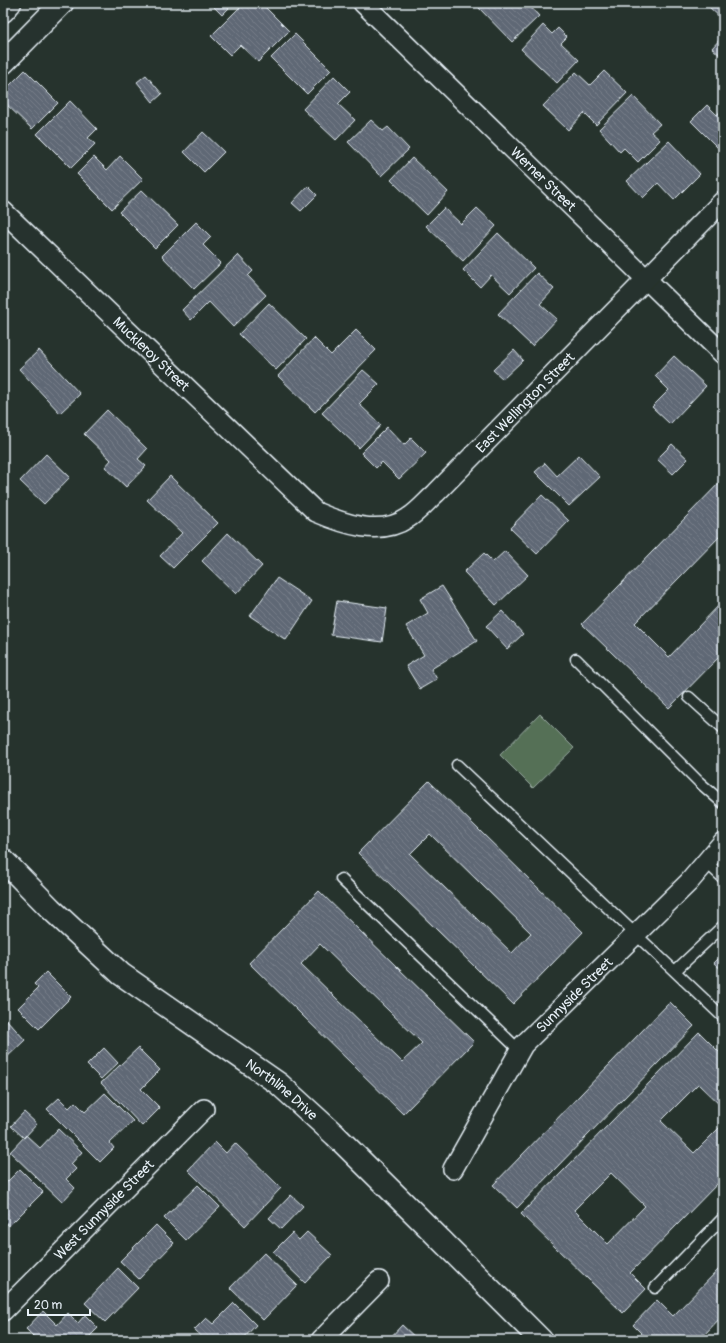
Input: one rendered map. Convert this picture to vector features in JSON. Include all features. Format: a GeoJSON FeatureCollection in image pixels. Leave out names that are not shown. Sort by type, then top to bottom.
{"type":"FeatureCollection","features":[{"type":"Feature","properties":{"kind":"street"},"geometry":{"type":"LineString","coordinates":[[3,11],[10,3]]}},
{"type":"Feature","properties":{"kind":"street"},"geometry":{"type":"LineString","coordinates":[[3,63],[62,3]]}},
{"type":"Feature","properties":{"kind":"street","name":"Werner Street"},"geometry":{"type":"LineString","coordinates":[[363,3],[723,354]]}},
{"type":"Feature","properties":{"kind":"street","name":"East Wellington Street"},"geometry":{"type":"LineString","coordinates":[[301,497],[316,512],[344,524],[381,528],[407,519],[436,493],[723,201]]}},
{"type":"Feature","properties":{"kind":"street","name":"Muckleroy Street"},"geometry":{"type":"LineString","coordinates":[[3,211],[301,497]]}},
{"type":"Feature","properties":{"kind":"street","name":"Sunnyside Street"},"geometry":{"type":"LineString","coordinates":[[453,1169],[519,1050],[689,882],[723,842]]}},
{"type":"Feature","properties":{"kind":"street","name":"Northline Drive"},"geometry":{"type":"LineString","coordinates":[[3,860],[51,909],[121,974],[279,1084],[335,1135],[541,1340]]}},
{"type":"Feature","properties":{"kind":"street","name":"West Sunnyside Street"},"geometry":{"type":"LineString","coordinates":[[3,1311],[204,1109]]}},
{"type":"Feature","properties":{"kind":"street"},"geometry":{"type":"LineString","coordinates":[[320,1340],[379,1281]]}},
{"type":"Feature","properties":{"kind":"lane"},"geometry":{"type":"LineString","coordinates":[[576,659],[699,782],[723,803]]}},
{"type":"Feature","properties":{"kind":"lane"},"geometry":{"type":"LineString","coordinates":[[689,697],[723,728]]}},
{"type":"Feature","properties":{"kind":"lane"},"geometry":{"type":"LineString","coordinates":[[457,765],[723,1017]]}},
{"type":"Feature","properties":{"kind":"lane"},"geometry":{"type":"LineString","coordinates":[[706,862],[723,878]]}},
{"type":"Feature","properties":{"kind":"lane"},"geometry":{"type":"LineString","coordinates":[[341,879],[519,1050]]}},
{"type":"Feature","properties":{"kind":"lane"},"geometry":{"type":"LineString","coordinates":[[676,971],[723,926]]}},
{"type":"Feature","properties":{"kind":"lane"},"geometry":{"type":"LineString","coordinates":[[655,1288],[723,1218]]}},
{"type":"Feature","properties":{"kind":"green space"},"geometry":{"type":"Polygon","coordinates":[[[540,714],[574,748],[533,788],[500,755],[540,714]]]}},
{"type":"Feature","properties":{"kind":"building"},"geometry":{"type":"Polygon","coordinates":[[[210,3],[234,3],[222,15],[210,3]]]}},
{"type":"Feature","properties":{"kind":"building"},"geometry":{"type":"Polygon","coordinates":[[[244,3],[261,3],[289,31],[258,62],[240,45],[230,55],[211,36],[244,3]]]}},
{"type":"Feature","properties":{"kind":"building"},"geometry":{"type":"Polygon","coordinates":[[[485,3],[527,3],[539,16],[512,42],[479,8],[485,3]]]}},
{"type":"Feature","properties":{"kind":"building"},"geometry":{"type":"Polygon","coordinates":[[[711,3],[723,3],[723,20],[708,6],[711,3]]]}},
{"type":"Feature","properties":{"kind":"building"},"geometry":{"type":"Polygon","coordinates":[[[543,25],[552,34],[558,28],[567,37],[561,43],[579,60],[557,83],[521,49],[543,25]]]}},
{"type":"Feature","properties":{"kind":"building"},"geometry":{"type":"Polygon","coordinates":[[[295,34],[331,70],[307,94],[271,58],[295,34]]]}},
{"type":"Feature","properties":{"kind":"building"},"geometry":{"type":"Polygon","coordinates":[[[723,36],[723,58],[712,48],[723,36]]]}},
{"type":"Feature","properties":{"kind":"building"},"geometry":{"type":"Polygon","coordinates":[[[25,70],[58,103],[32,129],[3,101],[3,92],[25,70]]]}},
{"type":"Feature","properties":{"kind":"building"},"geometry":{"type":"Polygon","coordinates":[[[604,71],[627,93],[596,125],[584,113],[568,130],[543,106],[576,72],[590,85],[604,71]]]}},
{"type":"Feature","properties":{"kind":"building"},"geometry":{"type":"Polygon","coordinates":[[[146,75],[162,94],[153,102],[137,82],[146,75]]]}},
{"type":"Feature","properties":{"kind":"building"},"geometry":{"type":"Polygon","coordinates":[[[334,76],[350,92],[338,104],[355,120],[336,140],[303,109],[334,76]]]}},
{"type":"Feature","properties":{"kind":"building"},"geometry":{"type":"Polygon","coordinates":[[[633,96],[660,124],[651,132],[660,140],[638,162],[624,148],[620,152],[599,129],[633,96]]]}},
{"type":"Feature","properties":{"kind":"building"},"geometry":{"type":"Polygon","coordinates":[[[70,101],[97,129],[88,138],[95,144],[71,168],[37,134],[70,101]]]}},
{"type":"Feature","properties":{"kind":"building"},"geometry":{"type":"Polygon","coordinates":[[[707,105],[717,115],[723,108],[723,153],[691,121],[707,105]]]}},
{"type":"Feature","properties":{"kind":"building"},"geometry":{"type":"Polygon","coordinates":[[[371,120],[383,131],[388,127],[409,149],[381,176],[348,142],[371,120]]]}},
{"type":"Feature","properties":{"kind":"building"},"geometry":{"type":"Polygon","coordinates":[[[203,132],[224,152],[204,172],[184,152],[203,132]]]}},
{"type":"Feature","properties":{"kind":"building"},"geometry":{"type":"Polygon","coordinates":[[[669,141],[700,174],[674,200],[658,183],[643,198],[627,181],[669,141]]]}},
{"type":"Feature","properties":{"kind":"building"},"geometry":{"type":"Polygon","coordinates":[[[120,156],[143,179],[112,209],[77,174],[94,157],[107,170],[120,156]]]}},
{"type":"Feature","properties":{"kind":"building"},"geometry":{"type":"Polygon","coordinates":[[[412,158],[448,192],[427,215],[391,180],[412,158]]]}},
{"type":"Feature","properties":{"kind":"building"},"geometry":{"type":"Polygon","coordinates":[[[308,186],[317,195],[301,211],[292,203],[308,186]]]}},
{"type":"Feature","properties":{"kind":"building"},"geometry":{"type":"Polygon","coordinates":[[[142,190],[178,225],[155,248],[119,212],[142,190]]]}},
{"type":"Feature","properties":{"kind":"building"},"geometry":{"type":"Polygon","coordinates":[[[444,208],[461,224],[477,208],[496,226],[463,261],[426,226],[444,208]]]}},
{"type":"Feature","properties":{"kind":"building"},"geometry":{"type":"Polygon","coordinates":[[[196,222],[211,237],[203,245],[221,263],[194,289],[162,256],[196,222]]]}},
{"type":"Feature","properties":{"kind":"building"},"geometry":{"type":"Polygon","coordinates":[[[498,233],[534,268],[510,293],[491,275],[480,287],[463,270],[498,233]]]}},
{"type":"Feature","properties":{"kind":"building"},"geometry":{"type":"Polygon","coordinates":[[[238,255],[253,271],[248,276],[266,295],[233,327],[209,302],[191,320],[182,310],[238,255]]]}},
{"type":"Feature","properties":{"kind":"building"},"geometry":{"type":"Polygon","coordinates":[[[537,273],[554,289],[540,304],[557,319],[532,346],[498,314],[537,273]]]}},
{"type":"Feature","properties":{"kind":"building"},"geometry":{"type":"Polygon","coordinates":[[[269,303],[306,339],[276,370],[239,334],[269,303]]]}},
{"type":"Feature","properties":{"kind":"building"},"geometry":{"type":"Polygon","coordinates":[[[356,330],[376,350],[315,412],[278,376],[314,338],[331,355],[356,330]]]}},
{"type":"Feature","properties":{"kind":"building"},"geometry":{"type":"Polygon","coordinates":[[[39,350],[80,394],[60,413],[19,369],[39,350]]]}},
{"type":"Feature","properties":{"kind":"building"},"geometry":{"type":"Polygon","coordinates":[[[514,350],[523,360],[503,379],[493,370],[514,350]]]}},
{"type":"Feature","properties":{"kind":"building"},"geometry":{"type":"Polygon","coordinates":[[[674,356],[706,386],[670,424],[652,407],[669,390],[655,376],[674,356]]]}},
{"type":"Feature","properties":{"kind":"building"},"geometry":{"type":"Polygon","coordinates":[[[363,370],[379,384],[359,404],[381,425],[359,448],[322,413],[363,370]]]}},
{"type":"Feature","properties":{"kind":"building"},"geometry":{"type":"Polygon","coordinates":[[[107,410],[147,449],[138,459],[146,466],[126,487],[105,467],[111,460],[84,434],[107,410]]]}},
{"type":"Feature","properties":{"kind":"building"},"geometry":{"type":"Polygon","coordinates":[[[387,427],[404,445],[411,438],[426,453],[399,479],[382,462],[376,468],[361,453],[387,427]]]}},
{"type":"Feature","properties":{"kind":"building"},"geometry":{"type":"Polygon","coordinates":[[[672,444],[688,459],[673,474],[657,459],[672,444]]]}},
{"type":"Feature","properties":{"kind":"building"},"geometry":{"type":"Polygon","coordinates":[[[46,454],[70,477],[44,504],[20,481],[46,454]]]}},
{"type":"Feature","properties":{"kind":"building"},"geometry":{"type":"Polygon","coordinates":[[[579,455],[600,477],[569,506],[535,472],[545,463],[557,476],[579,455]]]}},
{"type":"Feature","properties":{"kind":"building"},"geometry":{"type":"Polygon","coordinates":[[[170,476],[218,523],[173,568],[160,556],[182,533],[147,500],[170,476]]]}},
{"type":"Feature","properties":{"kind":"building"},"geometry":{"type":"Polygon","coordinates":[[[723,479],[723,533],[635,623],[669,657],[723,601],[723,653],[669,708],[582,624],[723,479]]]}},
{"type":"Feature","properties":{"kind":"building"},"geometry":{"type":"Polygon","coordinates":[[[542,495],[569,521],[537,554],[510,528],[542,495]]]}},
{"type":"Feature","properties":{"kind":"building"},"geometry":{"type":"Polygon","coordinates":[[[228,533],[262,566],[236,594],[202,561],[228,533]]]}},
{"type":"Feature","properties":{"kind":"building"},"geometry":{"type":"Polygon","coordinates":[[[505,551],[528,575],[496,605],[464,572],[484,553],[493,562],[505,551]]]}},
{"type":"Feature","properties":{"kind":"building"},"geometry":{"type":"Polygon","coordinates":[[[277,578],[312,601],[286,640],[250,616],[277,578]]]}},
{"type":"Feature","properties":{"kind":"building"},"geometry":{"type":"Polygon","coordinates":[[[442,586],[477,641],[431,669],[437,679],[420,689],[406,666],[424,655],[406,626],[428,613],[420,599],[442,586]]]}},
{"type":"Feature","properties":{"kind":"building"},"geometry":{"type":"Polygon","coordinates":[[[337,601],[387,608],[382,642],[331,635],[337,601]]]}},
{"type":"Feature","properties":{"kind":"building"},"geometry":{"type":"Polygon","coordinates":[[[502,611],[523,634],[507,649],[486,626],[502,611]]]}},
{"type":"Feature","properties":{"kind":"building"},"geometry":{"type":"Polygon","coordinates":[[[429,781],[583,932],[513,1004],[358,853],[429,781]],[[430,834],[410,854],[512,953],[531,933],[430,834]]]}},
{"type":"Feature","properties":{"kind":"building"},"geometry":{"type":"Polygon","coordinates":[[[319,891],[474,1042],[403,1114],[249,963],[319,891]],[[320,944],[301,964],[402,1062],[422,1043],[320,944]]]}},
{"type":"Feature","properties":{"kind":"building"},"geometry":{"type":"Polygon","coordinates":[[[723,954],[723,971],[714,963],[723,954]]]}},
{"type":"Feature","properties":{"kind":"building"},"geometry":{"type":"Polygon","coordinates":[[[46,972],[71,997],[39,1029],[18,1008],[38,988],[34,984],[46,972]]]}},
{"type":"Feature","properties":{"kind":"building"},"geometry":{"type":"Polygon","coordinates":[[[670,1002],[694,1026],[517,1208],[493,1185],[670,1002]]]}},
{"type":"Feature","properties":{"kind":"building"},"geometry":{"type":"Polygon","coordinates":[[[6,1019],[25,1040],[3,1061],[3,1022],[6,1019]]]}},
{"type":"Feature","properties":{"kind":"building"},"geometry":{"type":"Polygon","coordinates":[[[699,1032],[723,1056],[723,1108],[698,1084],[661,1121],[694,1153],[723,1124],[723,1178],[630,1273],[646,1289],[623,1313],[521,1214],[699,1032]],[[611,1173],[574,1210],[608,1244],[645,1206],[611,1173]]]}},
{"type":"Feature","properties":{"kind":"building"},"geometry":{"type":"Polygon","coordinates":[[[104,1048],[118,1063],[101,1079],[87,1065],[104,1048]]]}},
{"type":"Feature","properties":{"kind":"building"},"geometry":{"type":"Polygon","coordinates":[[[138,1048],[160,1070],[141,1089],[160,1108],[142,1126],[101,1083],[138,1048]]]}},
{"type":"Feature","properties":{"kind":"building"},"geometry":{"type":"Polygon","coordinates":[[[105,1093],[133,1121],[110,1143],[114,1148],[100,1162],[47,1109],[59,1098],[69,1108],[75,1102],[85,1112],[105,1093]]]}},
{"type":"Feature","properties":{"kind":"building"},"geometry":{"type":"Polygon","coordinates":[[[24,1112],[37,1124],[24,1138],[11,1126],[24,1112]]]}},
{"type":"Feature","properties":{"kind":"building"},"geometry":{"type":"Polygon","coordinates":[[[58,1129],[82,1152],[71,1164],[76,1169],[66,1179],[75,1188],[62,1202],[10,1152],[26,1135],[40,1148],[58,1129]]]}},
{"type":"Feature","properties":{"kind":"building"},"geometry":{"type":"Polygon","coordinates":[[[215,1142],[226,1153],[235,1143],[281,1188],[245,1226],[188,1170],[215,1142]]]}},
{"type":"Feature","properties":{"kind":"building"},"geometry":{"type":"Polygon","coordinates":[[[20,1169],[43,1192],[9,1226],[3,1219],[3,1186],[20,1169]]]}},
{"type":"Feature","properties":{"kind":"building"},"geometry":{"type":"Polygon","coordinates":[[[198,1185],[220,1207],[186,1240],[164,1218],[198,1185]]]}},
{"type":"Feature","properties":{"kind":"building"},"geometry":{"type":"Polygon","coordinates":[[[291,1195],[303,1206],[281,1229],[269,1218],[291,1195]]]}},
{"type":"Feature","properties":{"kind":"building"},"geometry":{"type":"Polygon","coordinates":[[[156,1225],[174,1243],[139,1279],[120,1261],[156,1225]]]}},
{"type":"Feature","properties":{"kind":"building"},"geometry":{"type":"Polygon","coordinates":[[[307,1232],[332,1255],[305,1283],[273,1252],[292,1233],[299,1240],[307,1232]]]}},
{"type":"Feature","properties":{"kind":"building"},"geometry":{"type":"Polygon","coordinates":[[[264,1253],[297,1285],[263,1320],[230,1288],[264,1253]]]}},
{"type":"Feature","properties":{"kind":"building"},"geometry":{"type":"Polygon","coordinates":[[[723,1265],[723,1315],[702,1337],[704,1340],[648,1340],[633,1325],[657,1300],[673,1316],[723,1265]]]}},
{"type":"Feature","properties":{"kind":"building"},"geometry":{"type":"Polygon","coordinates":[[[118,1268],[138,1288],[105,1322],[85,1303],[118,1268]]]}},
{"type":"Feature","properties":{"kind":"building"},"geometry":{"type":"Polygon","coordinates":[[[234,1303],[256,1325],[242,1340],[205,1340],[194,1330],[206,1318],[213,1324],[234,1303]]]}},
{"type":"Feature","properties":{"kind":"building"},"geometry":{"type":"Polygon","coordinates":[[[43,1311],[57,1325],[68,1313],[78,1323],[85,1315],[98,1328],[86,1340],[37,1340],[26,1329],[43,1311]]]}},
{"type":"Feature","properties":{"kind":"building"},"geometry":{"type":"Polygon","coordinates":[[[402,1325],[418,1340],[388,1340],[402,1325]]]}}]}
